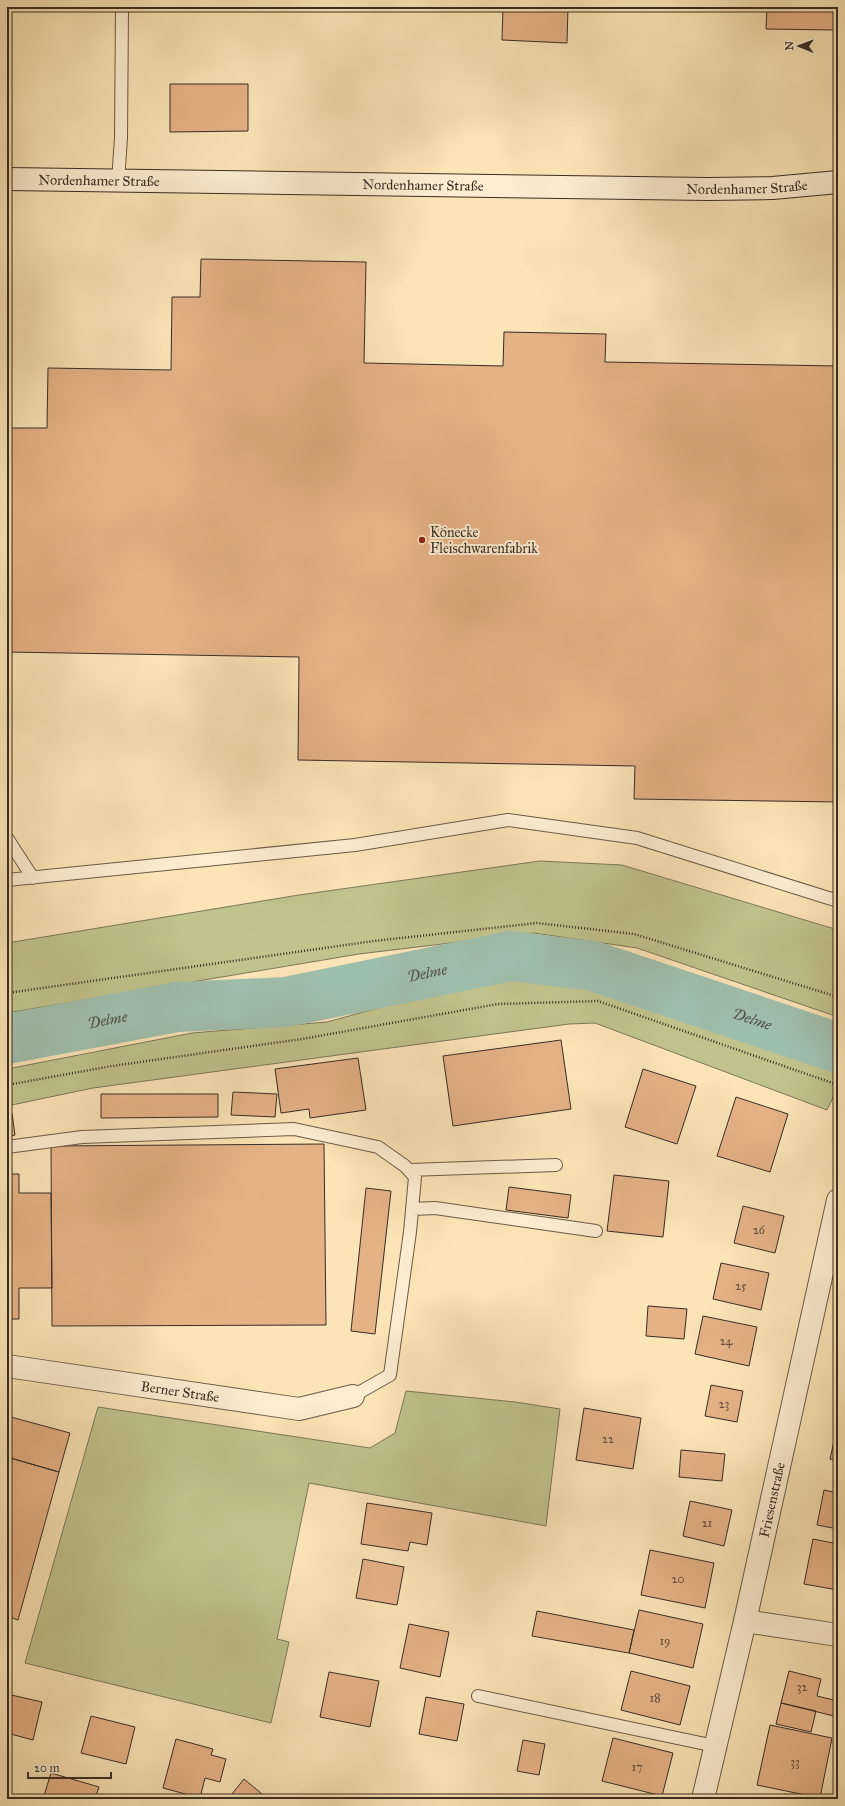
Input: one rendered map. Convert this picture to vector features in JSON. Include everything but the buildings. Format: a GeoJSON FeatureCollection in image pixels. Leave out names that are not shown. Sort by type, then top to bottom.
{"type":"FeatureCollection","features":[{"type":"Feature","properties":{"kind":"street","name":"Nordenhamer Straße"},"geometry":{"type":"LineString","coordinates":[[7,179],[708,189],[773,188],[838,182]]}},
{"type":"Feature","properties":{"kind":"street","name":"Friesenstraße"},"geometry":{"type":"LineString","coordinates":[[703,1799],[745,1622],[838,1200]]}},
{"type":"Feature","properties":{"kind":"street","name":"Berner Straße"},"geometry":{"type":"LineString","coordinates":[[7,1366],[299,1409],[353,1396]]}},
{"type":"Feature","properties":{"kind":"street"},"geometry":{"type":"LineString","coordinates":[[745,1622],[838,1635]]}},
{"type":"Feature","properties":{"kind":"lane"},"geometry":{"type":"LineString","coordinates":[[118,181],[121,138],[122,7]]}},
{"type":"Feature","properties":{"kind":"lane"},"geometry":{"type":"LineString","coordinates":[[7,880],[355,845],[508,820],[637,838],[838,901]]}},
{"type":"Feature","properties":{"kind":"lane"},"geometry":{"type":"LineString","coordinates":[[7,838],[33,878]]}},
{"type":"Feature","properties":{"kind":"lane"},"geometry":{"type":"LineString","coordinates":[[7,1147],[82,1138],[294,1129],[378,1147],[409,1170],[415,1177],[412,1209],[390,1375],[353,1396]]}},
{"type":"Feature","properties":{"kind":"lane"},"geometry":{"type":"LineString","coordinates":[[409,1170],[556,1165]]}},
{"type":"Feature","properties":{"kind":"lane"},"geometry":{"type":"LineString","coordinates":[[412,1209],[435,1208],[596,1231]]}},
{"type":"Feature","properties":{"kind":"lane"},"geometry":{"type":"LineString","coordinates":[[478,1696],[715,1746]]}},
{"type":"Feature","properties":{"kind":"path"},"geometry":{"type":"LineString","coordinates":[[7,994],[374,941],[538,923],[634,934],[838,998]]}},
{"type":"Feature","properties":{"kind":"path"},"geometry":{"type":"LineString","coordinates":[[7,1086],[112,1066],[302,1039],[498,1004],[598,1001],[838,1085]]}},
{"type":"Feature","properties":{"kind":"green space"},"geometry":{"type":"Polygon","coordinates":[[[540,861],[622,865],[838,930],[838,1017],[637,948],[534,933],[359,954],[7,1013],[7,943],[299,895],[540,861]]]}},
{"type":"Feature","properties":{"kind":"green space"},"geometry":{"type":"Polygon","coordinates":[[[503,974],[594,983],[838,1071],[838,1087],[827,1110],[595,1023],[569,1024],[93,1088],[7,1106],[7,1069],[192,1033],[327,1022],[503,974]]]}},
{"type":"Feature","properties":{"kind":"green space"},"geometry":{"type":"Polygon","coordinates":[[[406,1391],[515,1402],[560,1409],[546,1526],[309,1483],[277,1639],[289,1642],[271,1723],[25,1663],[98,1407],[370,1448],[395,1433],[406,1391]]]}},
{"type":"Feature","properties":{"kind":"waterway","name":"Delme"},"geometry":{"type":"LineString","coordinates":[[7,1039],[177,1007],[286,1002],[511,956],[593,966],[838,1048]]}},
{"type":"Feature","properties":{"kind":"place","name":"Könecke Fleischwarenfabrik"},"geometry":{"type":"Point","coordinates":[422,540]}}]}
